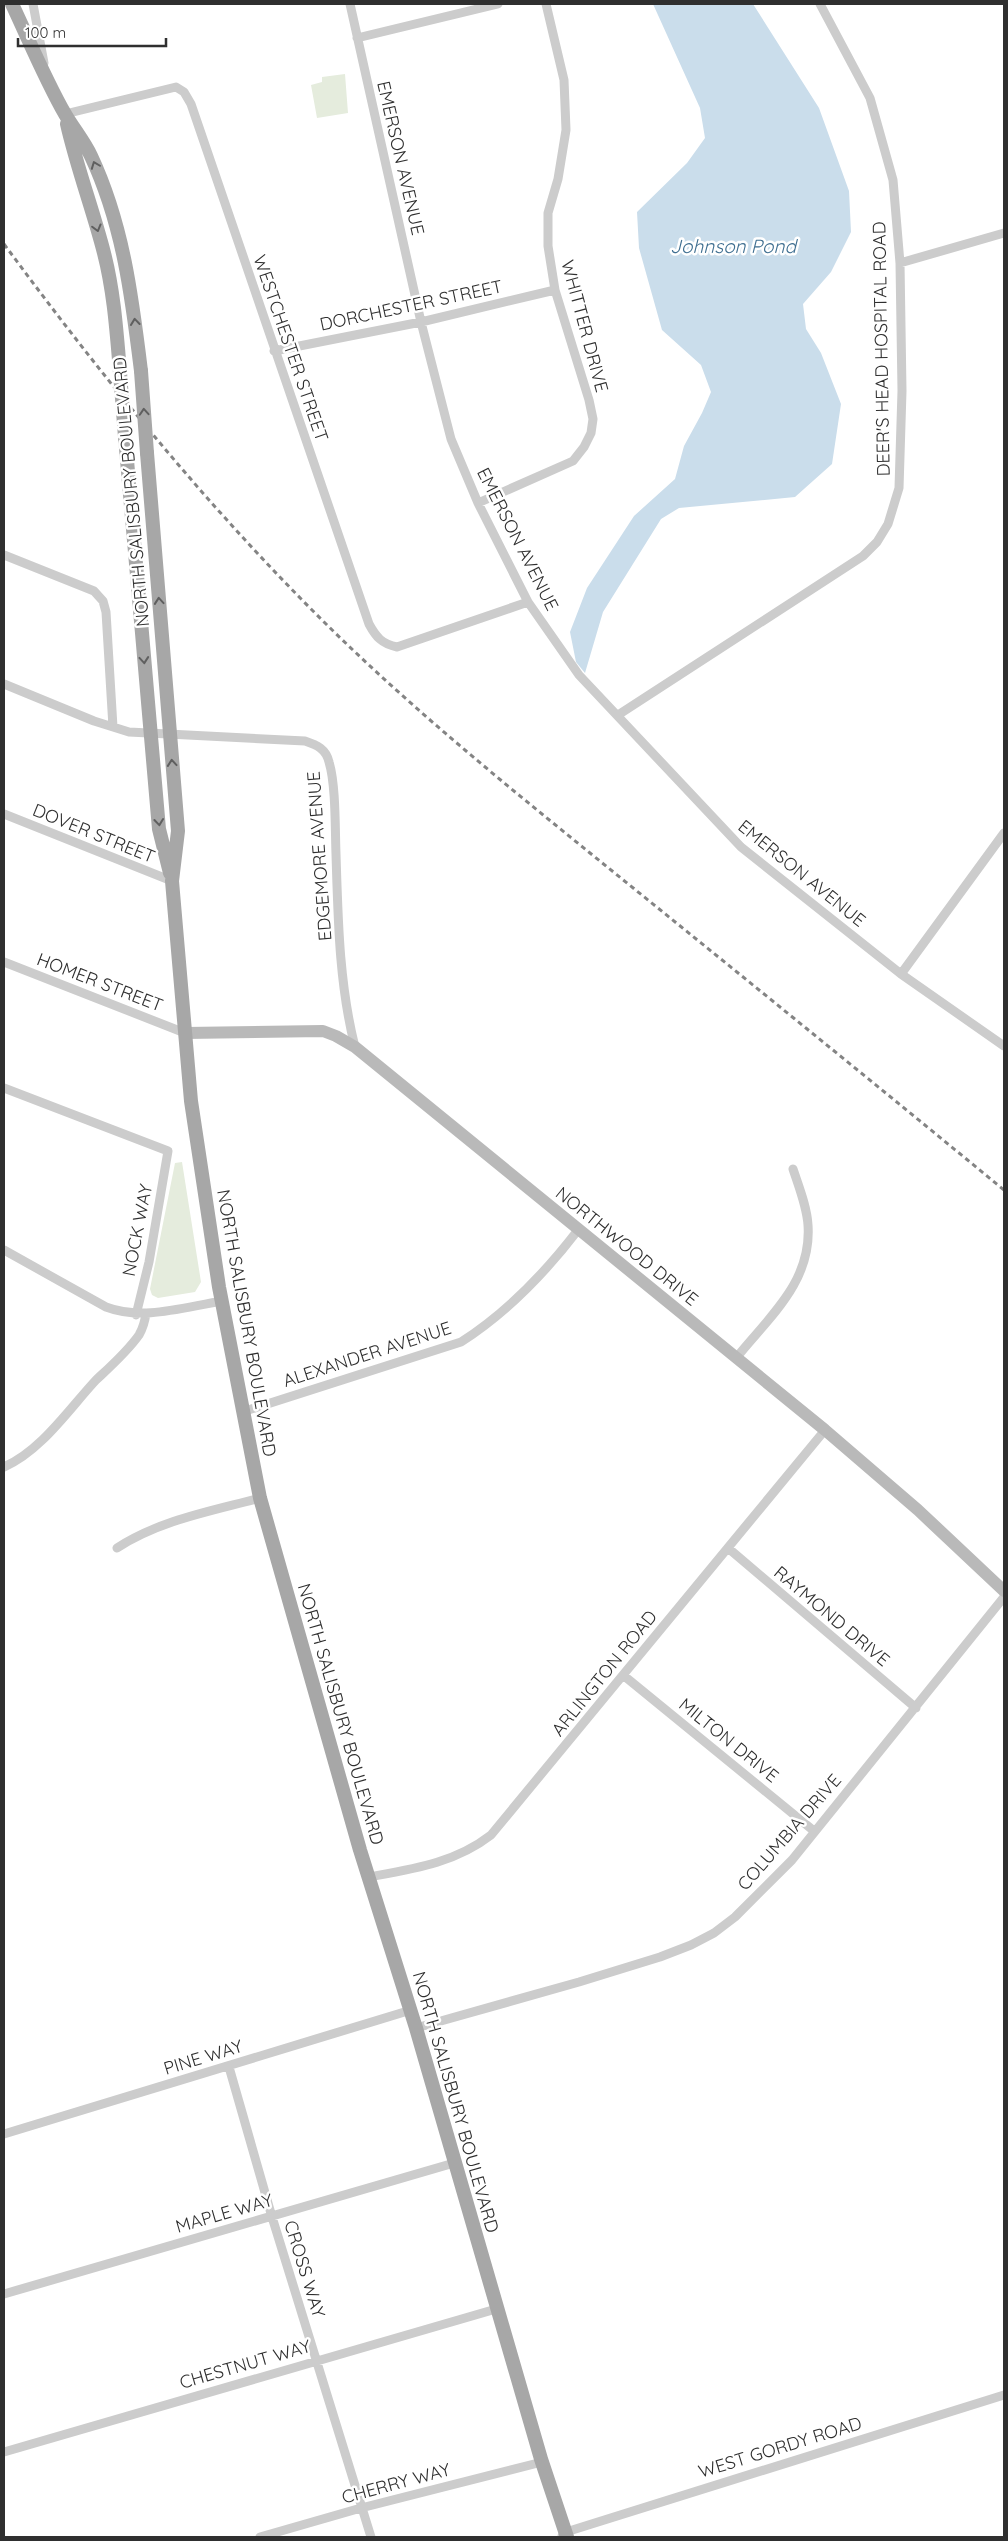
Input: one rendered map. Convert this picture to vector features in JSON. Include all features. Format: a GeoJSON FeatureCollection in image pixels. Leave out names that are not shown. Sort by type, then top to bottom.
{"type":"FeatureCollection","features":[{"type":"Feature","properties":{"kind":"main road","name":"NORTH SALISBURY BOULEVARD"},"geometry":{"type":"LineString","coordinates":[[12,4],[64,114],[91,155],[110,204],[123,249],[132,298],[140,371],[178,831],[172,881]]}},
{"type":"Feature","properties":{"kind":"main road","name":"NORTH SALISBURY BOULEVARD"},"geometry":{"type":"LineString","coordinates":[[64,114],[75,162],[104,256],[114,303],[159,828],[172,881],[191,1101],[242,1412],[260,1498],[286,1594],[369,1876],[411,2010],[496,2309],[565,2535]]}},
{"type":"Feature","properties":{"kind":"street"},"geometry":{"type":"LineString","coordinates":[[33,4],[46,76]]}},
{"type":"Feature","properties":{"kind":"street","name":"EMERSON AVENUE"},"geometry":{"type":"LineString","coordinates":[[350,4],[421,322],[451,439],[478,503],[528,602],[580,675],[741,847],[902,974],[1004,1046]]}},
{"type":"Feature","properties":{"kind":"street"},"geometry":{"type":"LineString","coordinates":[[357,38],[498,4]]}},
{"type":"Feature","properties":{"kind":"street","name":"WHITTER DRIVE"},"geometry":{"type":"LineString","coordinates":[[478,503],[574,461],[591,433],[593,419],[589,400],[555,290],[546,227],[566,130],[564,80],[546,4]]}},
{"type":"Feature","properties":{"kind":"street","name":"DEER'S HEAD HOSPITAL ROAD"},"geometry":{"type":"LineString","coordinates":[[618,716],[720,647],[844,571],[877,542],[888,524],[899,488],[902,391],[900,262],[893,180],[870,98],[820,4]]}},
{"type":"Feature","properties":{"kind":"street","name":"WESTCHESTER STREET"},"geometry":{"type":"LineString","coordinates":[[64,114],[176,87],[184,92],[191,104],[369,624],[377,638],[386,645],[397,647],[528,602]]}},
{"type":"Feature","properties":{"kind":"street"},"geometry":{"type":"LineString","coordinates":[[900,262],[1004,233]]}},
{"type":"Feature","properties":{"kind":"street","name":"DORCHESTER STREET"},"geometry":{"type":"LineString","coordinates":[[274,351],[421,322],[555,290]]}},
{"type":"Feature","properties":{"kind":"street"},"geometry":{"type":"LineString","coordinates":[[4,555],[94,591],[103,601],[106,612],[113,727]]}},
{"type":"Feature","properties":{"kind":"street","name":"EDGEMORE AVENUE"},"geometry":{"type":"LineString","coordinates":[[4,684],[129,732],[305,741],[324,750],[329,762],[335,824],[338,919],[348,1021],[355,1047]]}},
{"type":"Feature","properties":{"kind":"street","name":"DOVER STREET"},"geometry":{"type":"LineString","coordinates":[[4,814],[172,881]]}},
{"type":"Feature","properties":{"kind":"street"},"geometry":{"type":"LineString","coordinates":[[902,974],[1004,833]]}},
{"type":"Feature","properties":{"kind":"street","name":"HOMER STREET"},"geometry":{"type":"LineString","coordinates":[[4,962],[185,1033]]}},
{"type":"Feature","properties":{"kind":"street","name":"NORTHWOOD DRIVE"},"geometry":{"type":"LineString","coordinates":[[185,1033],[316,1031],[336,1036],[355,1047],[825,1430],[925,1516],[1004,1591]]}},
{"type":"Feature","properties":{"kind":"street","name":"NOCK WAY"},"geometry":{"type":"LineString","coordinates":[[4,1088],[168,1151],[149,1262],[136,1315]]}},
{"type":"Feature","properties":{"kind":"street"},"geometry":{"type":"LineString","coordinates":[[737,1358],[793,1288],[803,1269],[808,1250],[808,1224],[793,1169]]}},
{"type":"Feature","properties":{"kind":"street","name":"ALEXANDER AVENUE"},"geometry":{"type":"LineString","coordinates":[[242,1412],[461,1342],[480,1330],[518,1299],[552,1263],[578,1230]]}},
{"type":"Feature","properties":{"kind":"street"},"geometry":{"type":"LineString","coordinates":[[4,1250],[106,1307],[136,1315],[223,1302]]}},
{"type":"Feature","properties":{"kind":"street"},"geometry":{"type":"LineString","coordinates":[[4,1467],[24,1455],[42,1439],[125,1351],[139,1335],[145,1323],[146,1313]]}},
{"type":"Feature","properties":{"kind":"street","name":"ARLINGTON ROAD"},"geometry":{"type":"LineString","coordinates":[[369,1876],[426,1868],[467,1852],[491,1835],[825,1430]]}},
{"type":"Feature","properties":{"kind":"street"},"geometry":{"type":"LineString","coordinates":[[118,1548],[132,1538],[161,1525],[260,1498]]}},
{"type":"Feature","properties":{"kind":"street","name":"RAYMOND DRIVE"},"geometry":{"type":"LineString","coordinates":[[728,1548],[916,1708]]}},
{"type":"Feature","properties":{"kind":"street","name":"COLUMBIA DRIVE"},"geometry":{"type":"LineString","coordinates":[[416,2028],[571,1984],[691,1945],[714,1933],[742,1911],[774,1880],[916,1708],[1004,1596]]}},
{"type":"Feature","properties":{"kind":"street","name":"MILTON DRIVE"},"geometry":{"type":"LineString","coordinates":[[623,1675],[814,1831]]}},
{"type":"Feature","properties":{"kind":"street","name":"PINE WAY"},"geometry":{"type":"LineString","coordinates":[[4,2134],[411,2010]]}},
{"type":"Feature","properties":{"kind":"street","name":"CROSS WAY"},"geometry":{"type":"LineString","coordinates":[[229,2067],[272,2217],[371,2537]]}},
{"type":"Feature","properties":{"kind":"street","name":"MAPLE WAY"},"geometry":{"type":"LineString","coordinates":[[4,2294],[454,2163]]}},
{"type":"Feature","properties":{"kind":"street","name":"CHESTNUT WAY"},"geometry":{"type":"LineString","coordinates":[[4,2452],[496,2309]]}},
{"type":"Feature","properties":{"kind":"street","name":"WEST GORDY ROAD"},"geometry":{"type":"LineString","coordinates":[[565,2535],[1004,2395]]}},
{"type":"Feature","properties":{"kind":"street","name":"CHERRY WAY"},"geometry":{"type":"LineString","coordinates":[[260,2537],[362,2508],[542,2462]]}},
{"type":"Feature","properties":{"kind":"green space"},"geometry":{"type":"Polygon","coordinates":[[[345,74],[348,113],[317,118],[311,85],[322,82],[322,77],[345,74]]]}},
{"type":"Feature","properties":{"kind":"green space"},"geometry":{"type":"Polygon","coordinates":[[[182,1162],[201,1282],[195,1292],[158,1298],[152,1295],[150,1289],[175,1163],[182,1162]]]}},
{"type":"Feature","properties":{"kind":"water","name":"Johnson Pond"},"geometry":{"type":"Polygon","coordinates":[[[653,4],[753,4],[819,108],[849,191],[851,232],[831,272],[803,304],[806,329],[821,353],[841,404],[832,464],[795,497],[679,508],[661,519],[603,612],[585,673],[576,662],[570,632],[587,588],[634,516],[675,479],[684,446],[711,392],[701,365],[662,330],[639,248],[637,212],[687,163],[705,138],[700,108],[653,4]]]}},
{"type":"Feature","properties":{"kind":"railway"},"geometry":{"type":"LineString","coordinates":[[4,244],[77,341],[153,435],[233,527],[354,651],[391,686],[508,786],[1004,1190]]}}]}
